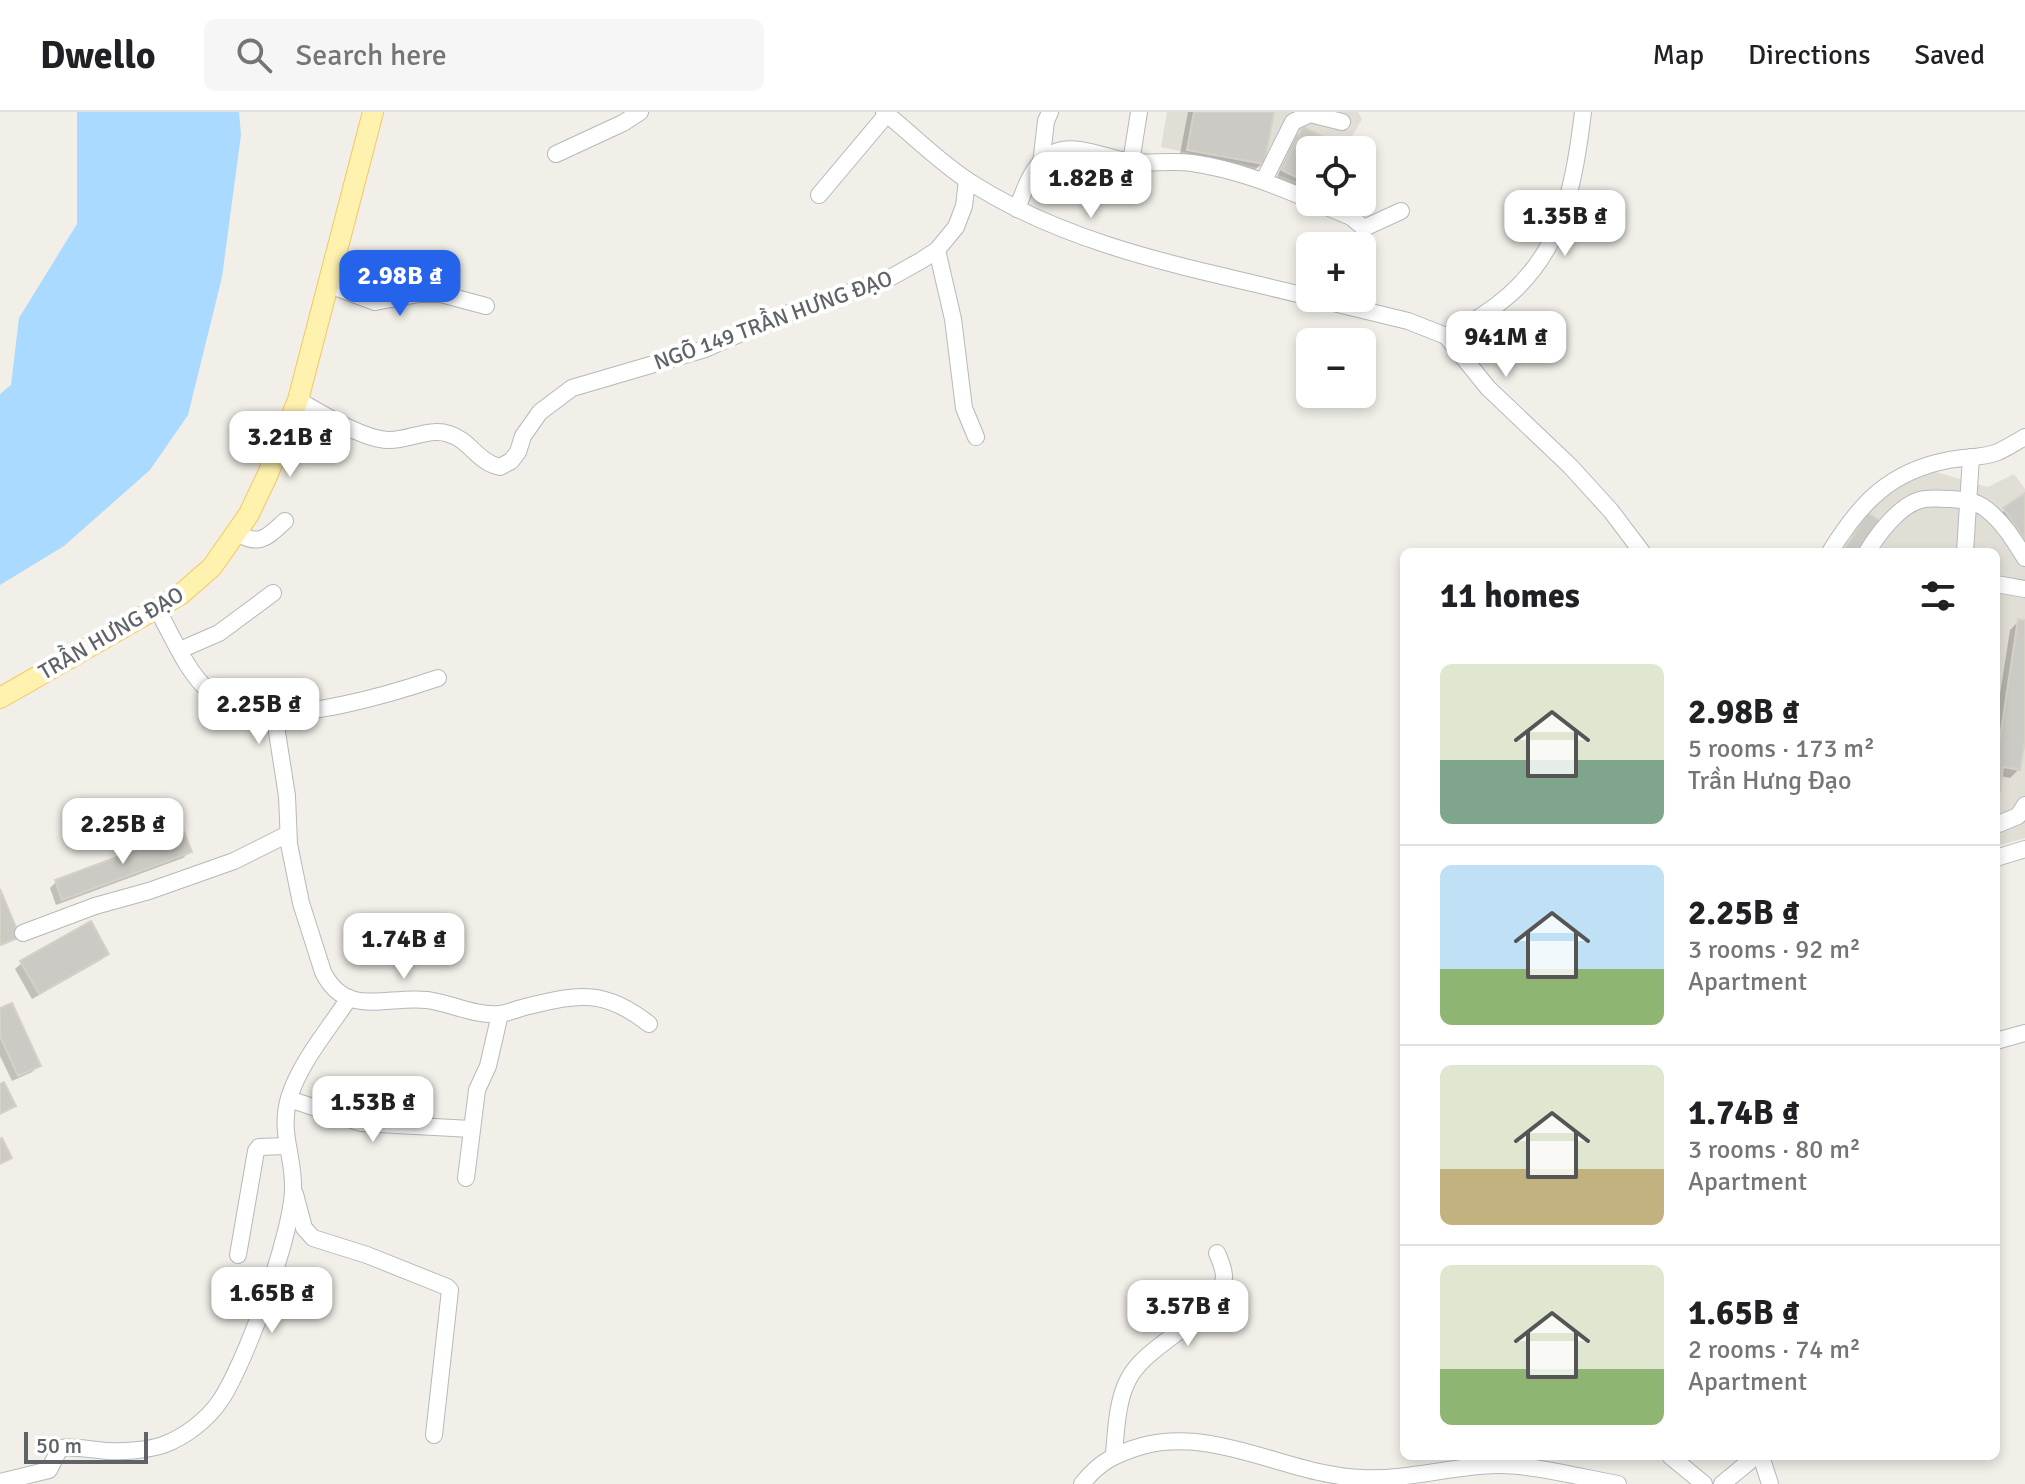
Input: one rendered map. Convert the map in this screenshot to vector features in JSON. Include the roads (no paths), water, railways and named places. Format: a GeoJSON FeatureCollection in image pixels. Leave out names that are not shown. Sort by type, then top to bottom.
{"type":"FeatureCollection","features":[{"type":"Feature","properties":{"kind":"main road","name":"TRẦN HƯNG ĐẠO"},"geometry":{"type":"LineString","coordinates":[[0,698],[180,595],[212,567],[237,533],[267,476],[298,400],[373,112]]}},
{"type":"Feature","properties":{"kind":"street"},"geometry":{"type":"LineString","coordinates":[[556,154],[640,112]]}},
{"type":"Feature","properties":{"kind":"street"},"geometry":{"type":"LineString","coordinates":[[1041,164],[1046,121],[1050,112]]}},
{"type":"Feature","properties":{"kind":"street"},"geometry":{"type":"LineString","coordinates":[[1131,162],[1139,112]]}},
{"type":"Feature","properties":{"kind":"street"},"geometry":{"type":"LineString","coordinates":[[1446,336],[1476,321],[1526,280],[1546,253],[1564,211],[1577,159],[1583,112]]}},
{"type":"Feature","properties":{"kind":"street"},"geometry":{"type":"LineString","coordinates":[[819,195],[886,113],[967,180],[1017,209],[1099,245],[1296,294]]}},
{"type":"Feature","properties":{"kind":"street"},"geometry":{"type":"LineString","coordinates":[[1264,180],[1293,122],[1310,114],[1342,122]]}},
{"type":"Feature","properties":{"kind":"street"},"geometry":{"type":"LineString","coordinates":[[1017,209],[1029,177],[1055,152],[1067,148],[1131,162],[1190,162],[1264,180],[1296,194]]}},
{"type":"Feature","properties":{"kind":"street","name":"NGÕ 149 TRẦN HƯNG ĐẠO"},"geometry":{"type":"LineString","coordinates":[[298,400],[348,428],[388,440],[448,433],[487,464],[500,467],[511,461],[518,452],[523,436],[540,412],[572,388],[705,349],[783,315],[888,279],[937,250],[956,227],[964,206],[967,180]]}},
{"type":"Feature","properties":{"kind":"street"},"geometry":{"type":"LineString","coordinates":[[1349,216],[1364,228],[1401,211]]}},
{"type":"Feature","properties":{"kind":"street"},"geometry":{"type":"LineString","coordinates":[[937,250],[953,319],[964,408],[976,437]]}},
{"type":"Feature","properties":{"kind":"street"},"geometry":{"type":"LineString","coordinates":[[329,285],[375,302],[419,294],[441,294],[486,306]]}},
{"type":"Feature","properties":{"kind":"street"},"geometry":{"type":"LineString","coordinates":[[1370,312],[1408,321],[1446,336],[1488,388],[1570,466],[1611,511],[1639,548]]}},
{"type":"Feature","properties":{"kind":"street"},"geometry":{"type":"LineString","coordinates":[[1832,548],[1844,529],[1883,486],[1902,473],[1946,460],[1995,453],[2025,437]]}},
{"type":"Feature","properties":{"kind":"street"},"geometry":{"type":"LineString","coordinates":[[1965,548],[1971,457]]}},
{"type":"Feature","properties":{"kind":"street"},"geometry":{"type":"LineString","coordinates":[[1870,548],[1899,514],[1918,500],[1932,498],[1970,501],[1985,508],[2004,526],[2025,558]]}},
{"type":"Feature","properties":{"kind":"street"},"geometry":{"type":"LineString","coordinates":[[237,533],[251,541],[258,541],[285,521]]}},
{"type":"Feature","properties":{"kind":"street"},"geometry":{"type":"LineString","coordinates":[[2000,585],[2025,589]]}},
{"type":"Feature","properties":{"kind":"street"},"geometry":{"type":"LineString","coordinates":[[180,650],[219,633],[273,593]]}},
{"type":"Feature","properties":{"kind":"street"},"geometry":{"type":"LineString","coordinates":[[157,609],[200,680],[221,700],[248,711],[274,713],[381,698],[438,678]]}},
{"type":"Feature","properties":{"kind":"street"},"geometry":{"type":"LineString","coordinates":[[274,713],[287,796],[288,834],[301,903],[328,982],[349,998],[383,1003],[428,1000],[470,1011],[500,1014],[557,999],[592,996],[628,1007],[649,1024]]}},
{"type":"Feature","properties":{"kind":"street"},"geometry":{"type":"LineString","coordinates":[[2000,823],[2018,816],[2025,805]]}},
{"type":"Feature","properties":{"kind":"street"},"geometry":{"type":"LineString","coordinates":[[23,933],[234,861],[288,834]]}},
{"type":"Feature","properties":{"kind":"street"},"geometry":{"type":"LineString","coordinates":[[2000,857],[2025,849]]}},
{"type":"Feature","properties":{"kind":"street"},"geometry":{"type":"LineString","coordinates":[[349,998],[298,1077],[289,1099],[285,1121],[286,1146],[294,1189],[304,1228],[313,1238],[367,1255],[450,1290],[434,1435]]}},
{"type":"Feature","properties":{"kind":"street"},"geometry":{"type":"LineString","coordinates":[[466,1178],[477,1090],[488,1066],[500,1014]]}},
{"type":"Feature","properties":{"kind":"street"},"geometry":{"type":"LineString","coordinates":[[2000,1040],[2025,1033]]}},
{"type":"Feature","properties":{"kind":"street"},"geometry":{"type":"LineString","coordinates":[[289,1099],[361,1123],[471,1129]]}},
{"type":"Feature","properties":{"kind":"street"},"geometry":{"type":"LineString","coordinates":[[238,1255],[256,1151],[259,1147],[286,1146]]}},
{"type":"Feature","properties":{"kind":"street"},"geometry":{"type":"LineString","coordinates":[[0,1482],[49,1470],[60,1448],[112,1451],[159,1446],[182,1437],[207,1416],[224,1395],[241,1361],[284,1239],[294,1189]]}},
{"type":"Feature","properties":{"kind":"street"},"geometry":{"type":"LineString","coordinates":[[1114,1454],[1116,1427],[1127,1381],[1144,1357],[1167,1337],[1190,1324],[1219,1293],[1224,1276],[1217,1253]]}},
{"type":"Feature","properties":{"kind":"street"},"geometry":{"type":"LineString","coordinates":[[1082,1484],[1095,1468],[1114,1454],[1155,1443],[1207,1442],[1337,1476],[1388,1478],[1500,1464],[1618,1484]]}},
{"type":"Feature","properties":{"kind":"street"},"geometry":{"type":"LineString","coordinates":[[1675,1460],[1704,1484]]}},
{"type":"Feature","properties":{"kind":"street"},"geometry":{"type":"LineString","coordinates":[[1722,1484],[1754,1460]]}},
{"type":"Feature","properties":{"kind":"street"},"geometry":{"type":"LineString","coordinates":[[1761,1460],[1770,1484]]}},
{"type":"Feature","properties":{"kind":"water"},"geometry":{"type":"Polygon","coordinates":[[[77,112],[239,112],[241,135],[222,277],[188,415],[150,470],[64,546],[0,585],[0,394],[11,385],[19,318],[77,224],[77,112]]]}}]}
